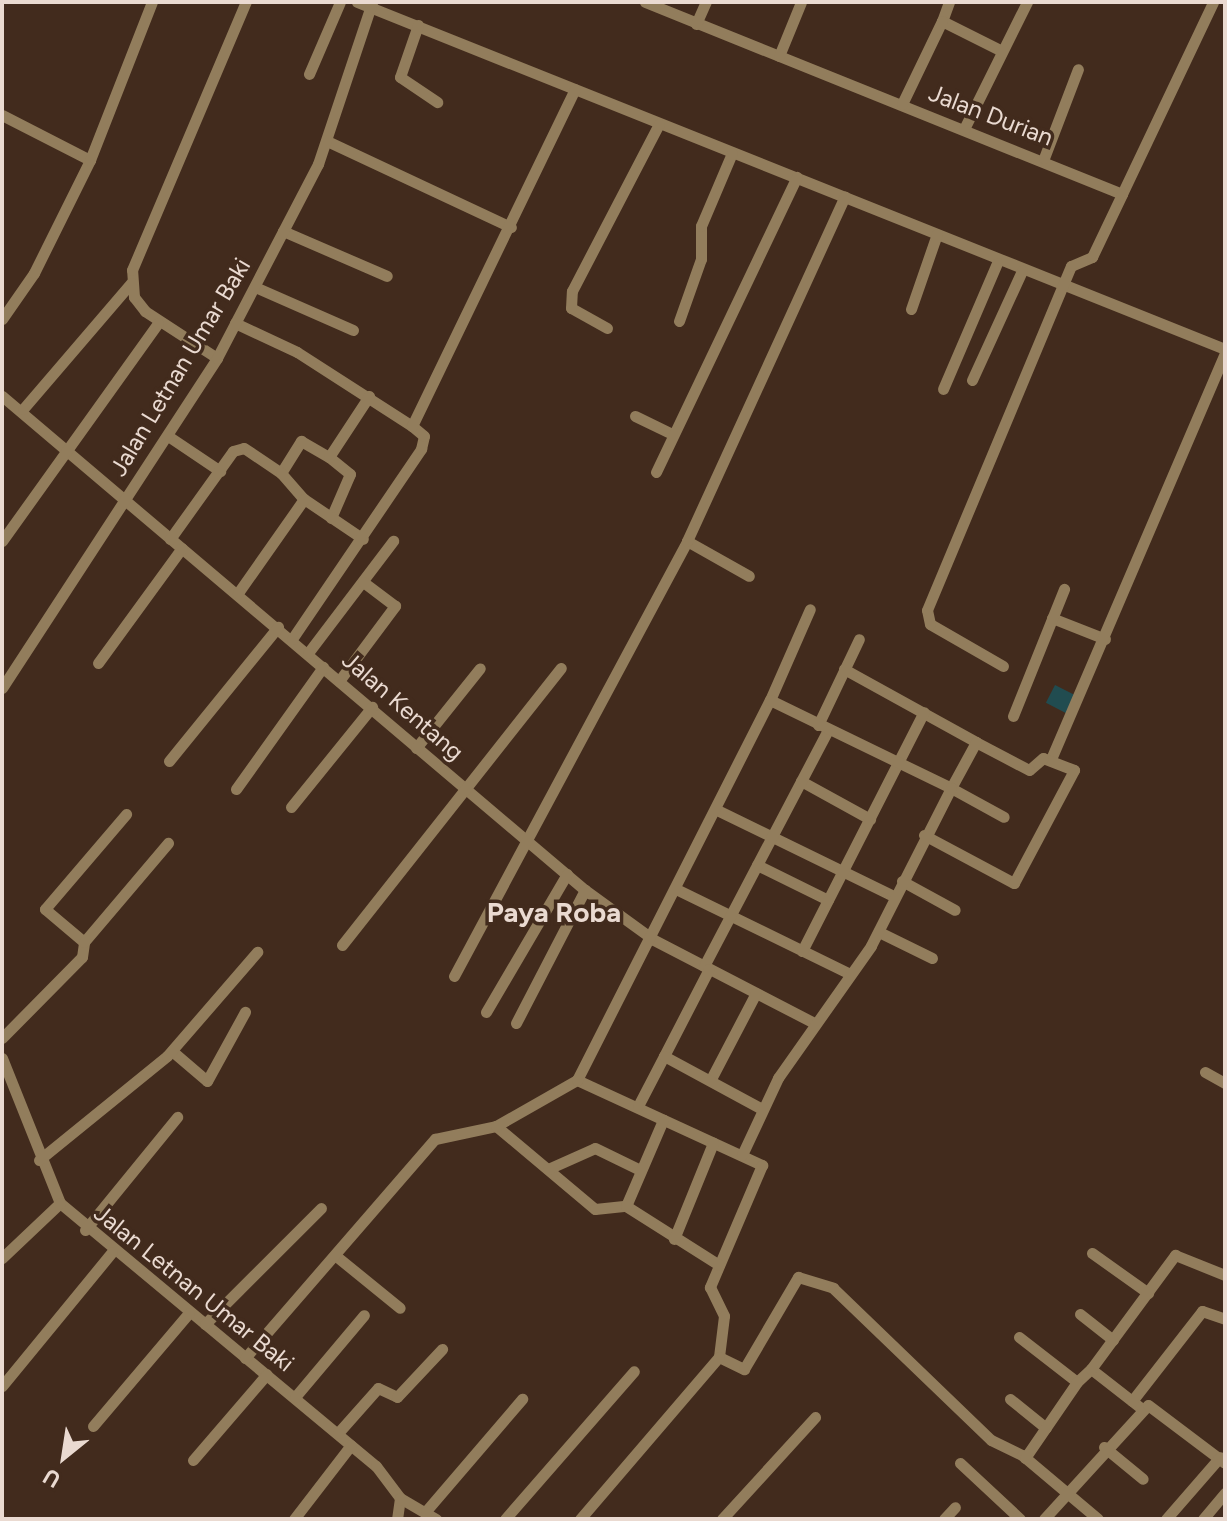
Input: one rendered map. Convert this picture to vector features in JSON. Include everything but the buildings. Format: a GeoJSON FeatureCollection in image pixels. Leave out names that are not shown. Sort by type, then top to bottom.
{"type":"FeatureCollection","features":[{"type":"Feature","properties":{"kind":"street"},"geometry":{"type":"LineString","coordinates":[[2,319],[34,273],[90,160],[152,2]]}},
{"type":"Feature","properties":{"kind":"street"},"geometry":{"type":"LineString","coordinates":[[217,358],[158,323],[134,297],[131,281],[133,260],[159,218],[246,2]]}},
{"type":"Feature","properties":{"kind":"street"},"geometry":{"type":"LineString","coordinates":[[309,74],[340,2]]}},
{"type":"Feature","properties":{"kind":"street"},"geometry":{"type":"LineString","coordinates":[[357,2],[371,4],[659,124],[937,234],[997,263],[1225,352],[1105,639],[1051,759],[1029,770],[844,669]]}},
{"type":"Feature","properties":{"kind":"street"},"geometry":{"type":"LineString","coordinates":[[696,24],[706,2]]}},
{"type":"Feature","properties":{"kind":"street"},"geometry":{"type":"LineString","coordinates":[[779,56],[801,2]]}},
{"type":"Feature","properties":{"kind":"street"},"geometry":{"type":"LineString","coordinates":[[902,104],[949,2]]}},
{"type":"Feature","properties":{"kind":"street"},"geometry":{"type":"LineString","coordinates":[[964,129],[1027,2]]}},
{"type":"Feature","properties":{"kind":"street"},"geometry":{"type":"LineString","coordinates":[[1003,666],[935,627],[927,614],[1062,287],[1073,264],[1092,257],[1213,2]]}},
{"type":"Feature","properties":{"kind":"street","name":"Jalan Durian"},"geometry":{"type":"LineString","coordinates":[[649,3],[1044,158],[1122,194]]}},
{"type":"Feature","properties":{"kind":"street","name":"Jalan Letnan Umar Baki"},"geometry":{"type":"LineString","coordinates":[[2,688],[217,358],[327,141],[371,4]]}},
{"type":"Feature","properties":{"kind":"street"},"geometry":{"type":"LineString","coordinates":[[942,21],[1002,51]]}},
{"type":"Feature","properties":{"kind":"street"},"geometry":{"type":"LineString","coordinates":[[418,25],[400,77],[437,102]]}},
{"type":"Feature","properties":{"kind":"street"},"geometry":{"type":"LineString","coordinates":[[1044,158],[1078,69]]}},
{"type":"Feature","properties":{"kind":"street"},"geometry":{"type":"LineString","coordinates":[[412,426],[511,227],[575,89]]}},
{"type":"Feature","properties":{"kind":"street"},"geometry":{"type":"LineString","coordinates":[[2,115],[90,160]]}},
{"type":"Feature","properties":{"kind":"street"},"geometry":{"type":"LineString","coordinates":[[607,328],[571,308],[572,291],[659,124]]}},
{"type":"Feature","properties":{"kind":"street"},"geometry":{"type":"LineString","coordinates":[[327,141],[511,227]]}},
{"type":"Feature","properties":{"kind":"street"},"geometry":{"type":"LineString","coordinates":[[679,321],[701,259],[701,226],[732,153]]}},
{"type":"Feature","properties":{"kind":"street"},"geometry":{"type":"LineString","coordinates":[[656,472],[797,177]]}},
{"type":"Feature","properties":{"kind":"street"},"geometry":{"type":"LineString","coordinates":[[454,976],[687,541],[845,196]]}},
{"type":"Feature","properties":{"kind":"street"},"geometry":{"type":"LineString","coordinates":[[283,231],[387,276]]}},
{"type":"Feature","properties":{"kind":"street"},"geometry":{"type":"LineString","coordinates":[[911,309],[937,234]]}},
{"type":"Feature","properties":{"kind":"street"},"geometry":{"type":"LineString","coordinates":[[943,389],[997,263]]}},
{"type":"Feature","properties":{"kind":"street"},"geometry":{"type":"LineString","coordinates":[[972,380],[1022,271]]}},
{"type":"Feature","properties":{"kind":"street"},"geometry":{"type":"LineString","coordinates":[[23,409],[131,281]]}},
{"type":"Feature","properties":{"kind":"street"},"geometry":{"type":"LineString","coordinates":[[255,287],[353,330]]}},
{"type":"Feature","properties":{"kind":"street"},"geometry":{"type":"LineString","coordinates":[[2,541],[158,323]]}},
{"type":"Feature","properties":{"kind":"street"},"geometry":{"type":"LineString","coordinates":[[235,323],[369,396],[424,436],[421,449],[363,539],[292,639]]}},
{"type":"Feature","properties":{"kind":"street","name":"Jalan Kentang"},"geometry":{"type":"LineString","coordinates":[[2,396],[23,409],[66,452],[238,593],[524,841],[585,890],[654,940],[812,1022]]}},
{"type":"Feature","properties":{"kind":"street"},"geometry":{"type":"LineString","coordinates":[[329,457],[369,396]]}},
{"type":"Feature","properties":{"kind":"street"},"geometry":{"type":"LineString","coordinates":[[635,416],[672,434]]}},
{"type":"Feature","properties":{"kind":"street"},"geometry":{"type":"LineString","coordinates":[[168,436],[220,471]]}},
{"type":"Feature","properties":{"kind":"street"},"geometry":{"type":"LineString","coordinates":[[281,473],[301,441],[350,474],[331,518]]}},
{"type":"Feature","properties":{"kind":"street"},"geometry":{"type":"LineString","coordinates":[[170,539],[220,471],[244,448],[281,473],[304,499],[363,539]]}},
{"type":"Feature","properties":{"kind":"street"},"geometry":{"type":"LineString","coordinates":[[238,593],[304,499]]}},
{"type":"Feature","properties":{"kind":"street"},"geometry":{"type":"LineString","coordinates":[[308,653],[393,541]]}},
{"type":"Feature","properties":{"kind":"street"},"geometry":{"type":"LineString","coordinates":[[687,541],[749,576]]}},
{"type":"Feature","properties":{"kind":"street"},"geometry":{"type":"LineString","coordinates":[[98,663],[182,548]]}},
{"type":"Feature","properties":{"kind":"street"},"geometry":{"type":"LineString","coordinates":[[339,681],[395,606],[363,582]]}},
{"type":"Feature","properties":{"kind":"street"},"geometry":{"type":"LineString","coordinates":[[1013,716],[1064,589]]}},
{"type":"Feature","properties":{"kind":"street"},"geometry":{"type":"LineString","coordinates":[[245,1358],[435,1139],[496,1126],[577,1080],[654,940],[770,700],[810,609]]}},
{"type":"Feature","properties":{"kind":"street"},"geometry":{"type":"LineString","coordinates":[[1052,618],[1105,639]]}},
{"type":"Feature","properties":{"kind":"street"},"geometry":{"type":"LineString","coordinates":[[169,761],[278,627]]}},
{"type":"Feature","properties":{"kind":"street"},"geometry":{"type":"LineString","coordinates":[[638,1106],[730,914],[776,833],[801,781],[844,669],[859,639]]}},
{"type":"Feature","properties":{"kind":"street"},"geometry":{"type":"LineString","coordinates":[[236,789],[323,667]]}},
{"type":"Feature","properties":{"kind":"street"},"geometry":{"type":"LineString","coordinates":[[416,748],[480,668]]}},
{"type":"Feature","properties":{"kind":"street"},"geometry":{"type":"LineString","coordinates":[[342,945],[470,791],[561,668]]}},
{"type":"Feature","properties":{"kind":"street"},"geometry":{"type":"LineString","coordinates":[[770,700],[1004,817]]}},
{"type":"Feature","properties":{"kind":"street"},"geometry":{"type":"LineString","coordinates":[[291,807],[372,707]]}},
{"type":"Feature","properties":{"kind":"street"},"geometry":{"type":"LineString","coordinates":[[802,951],[924,712]]}},
{"type":"Feature","properties":{"kind":"street"},"geometry":{"type":"LineString","coordinates":[[742,1155],[762,1109],[812,1022],[879,932],[924,835],[976,742]]}},
{"type":"Feature","properties":{"kind":"street"},"geometry":{"type":"LineString","coordinates":[[924,835],[1014,883],[1074,770],[1051,759]]}},
{"type":"Feature","properties":{"kind":"street"},"geometry":{"type":"LineString","coordinates":[[801,781],[870,819]]}},
{"type":"Feature","properties":{"kind":"street"},"geometry":{"type":"LineString","coordinates":[[717,810],[776,833],[895,897]]}},
{"type":"Feature","properties":{"kind":"street"},"geometry":{"type":"LineString","coordinates":[[84,942],[45,909],[126,814]]}},
{"type":"Feature","properties":{"kind":"street"},"geometry":{"type":"LineString","coordinates":[[2,1038],[82,957],[84,942],[168,843]]}},
{"type":"Feature","properties":{"kind":"street"},"geometry":{"type":"LineString","coordinates":[[757,865],[828,900]]}},
{"type":"Feature","properties":{"kind":"street"},"geometry":{"type":"LineString","coordinates":[[486,1012],[567,874]]}},
{"type":"Feature","properties":{"kind":"street"},"geometry":{"type":"LineString","coordinates":[[902,881],[955,910]]}},
{"type":"Feature","properties":{"kind":"street"},"geometry":{"type":"LineString","coordinates":[[516,1023],[585,890]]}},
{"type":"Feature","properties":{"kind":"street"},"geometry":{"type":"LineString","coordinates":[[678,890],[848,973]]}},
{"type":"Feature","properties":{"kind":"street"},"geometry":{"type":"LineString","coordinates":[[879,932],[932,958]]}},
{"type":"Feature","properties":{"kind":"street"},"geometry":{"type":"LineString","coordinates":[[39,1160],[172,1051],[257,952]]}},
{"type":"Feature","properties":{"kind":"street"},"geometry":{"type":"LineString","coordinates":[[711,1079],[756,993]]}},
{"type":"Feature","properties":{"kind":"street"},"geometry":{"type":"LineString","coordinates":[[172,1051],[207,1081],[245,1012]]}},
{"type":"Feature","properties":{"kind":"street"},"geometry":{"type":"LineString","coordinates":[[664,1056],[762,1109]]}},
{"type":"Feature","properties":{"kind":"street","name":"Jalan Letnan Umar Baki"},"geometry":{"type":"LineString","coordinates":[[2,1058],[39,1160],[60,1203],[85,1230],[338,1433],[400,1498]]}},
{"type":"Feature","properties":{"kind":"street"},"geometry":{"type":"LineString","coordinates":[[1205,1072],[1225,1083]]}},
{"type":"Feature","properties":{"kind":"street"},"geometry":{"type":"LineString","coordinates":[[577,1080],[742,1155],[763,1169],[710,1287],[724,1316],[719,1357],[580,1519]]}},
{"type":"Feature","properties":{"kind":"street"},"geometry":{"type":"LineString","coordinates":[[85,1230],[177,1117]]}},
{"type":"Feature","properties":{"kind":"street"},"geometry":{"type":"LineString","coordinates":[[626,1206],[638,1169],[663,1120]]}},
{"type":"Feature","properties":{"kind":"street"},"geometry":{"type":"LineString","coordinates":[[496,1126],[595,1209],[626,1206],[719,1265]]}},
{"type":"Feature","properties":{"kind":"street"},"geometry":{"type":"LineString","coordinates":[[674,1239],[713,1143]]}},
{"type":"Feature","properties":{"kind":"street"},"geometry":{"type":"LineString","coordinates":[[548,1169],[595,1148],[638,1169]]}},
{"type":"Feature","properties":{"kind":"street"},"geometry":{"type":"LineString","coordinates":[[2,1258],[60,1203]]}},
{"type":"Feature","properties":{"kind":"street"},"geometry":{"type":"LineString","coordinates":[[205,1324],[321,1208]]}},
{"type":"Feature","properties":{"kind":"street"},"geometry":{"type":"LineString","coordinates":[[2,1386],[112,1252]]}},
{"type":"Feature","properties":{"kind":"street"},"geometry":{"type":"LineString","coordinates":[[1092,1253],[1148,1293]]}},
{"type":"Feature","properties":{"kind":"street"},"geometry":{"type":"LineString","coordinates":[[1025,1458],[1077,1382],[1091,1369],[1180,1253],[1225,1275]]}},
{"type":"Feature","properties":{"kind":"street"},"geometry":{"type":"LineString","coordinates":[[336,1256],[400,1308]]}},
{"type":"Feature","properties":{"kind":"street"},"geometry":{"type":"LineString","coordinates":[[719,1357],[744,1369],[798,1277],[806,1277],[847,1297],[995,1444],[1025,1458],[1098,1519]]}},
{"type":"Feature","properties":{"kind":"street"},"geometry":{"type":"LineString","coordinates":[[1044,1519],[1104,1447],[1202,1311],[1225,1319]]}},
{"type":"Feature","properties":{"kind":"street"},"geometry":{"type":"LineString","coordinates":[[93,1426],[189,1313]]}},
{"type":"Feature","properties":{"kind":"street"},"geometry":{"type":"LineString","coordinates":[[1080,1314],[1113,1340]]}},
{"type":"Feature","properties":{"kind":"street"},"geometry":{"type":"LineString","coordinates":[[295,1397],[364,1315]]}},
{"type":"Feature","properties":{"kind":"street"},"geometry":{"type":"LineString","coordinates":[[1019,1337],[1077,1382]]}},
{"type":"Feature","properties":{"kind":"street"},"geometry":{"type":"LineString","coordinates":[[338,1433],[378,1388],[397,1397],[442,1349]]}},
{"type":"Feature","properties":{"kind":"street"},"geometry":{"type":"LineString","coordinates":[[1091,1369],[1136,1404],[1148,1405],[1222,1460],[1166,1519]]}},
{"type":"Feature","properties":{"kind":"street"},"geometry":{"type":"LineString","coordinates":[[505,1519],[634,1371]]}},
{"type":"Feature","properties":{"kind":"street"},"geometry":{"type":"LineString","coordinates":[[193,1460],[267,1374]]}},
{"type":"Feature","properties":{"kind":"street"},"geometry":{"type":"LineString","coordinates":[[397,1519],[400,1498],[431,1515],[522,1399]]}},
{"type":"Feature","properties":{"kind":"street"},"geometry":{"type":"LineString","coordinates":[[1010,1399],[1046,1428]]}},
{"type":"Feature","properties":{"kind":"street"},"geometry":{"type":"LineString","coordinates":[[722,1519],[815,1417]]}},
{"type":"Feature","properties":{"kind":"street"},"geometry":{"type":"LineString","coordinates":[[294,1519],[351,1445]]}},
{"type":"Feature","properties":{"kind":"street"},"geometry":{"type":"LineString","coordinates":[[1104,1447],[1143,1479]]}},
{"type":"Feature","properties":{"kind":"street"},"geometry":{"type":"LineString","coordinates":[[960,1463],[1020,1519]]}},
{"type":"Feature","properties":{"kind":"street"},"geometry":{"type":"LineString","coordinates":[[1203,1519],[1225,1493]]}},
{"type":"Feature","properties":{"kind":"street"},"geometry":{"type":"LineString","coordinates":[[944,1519],[955,1507]]}},
{"type":"Feature","properties":{"kind":"water"},"geometry":{"type":"Polygon","coordinates":[[[1055,685],[1077,696],[1068,714],[1046,703],[1055,685]]]}},
{"type":"Feature","properties":{"kind":"district","name":"Paya Roba"},"geometry":{"type":"Point","coordinates":[554,912]}}]}
